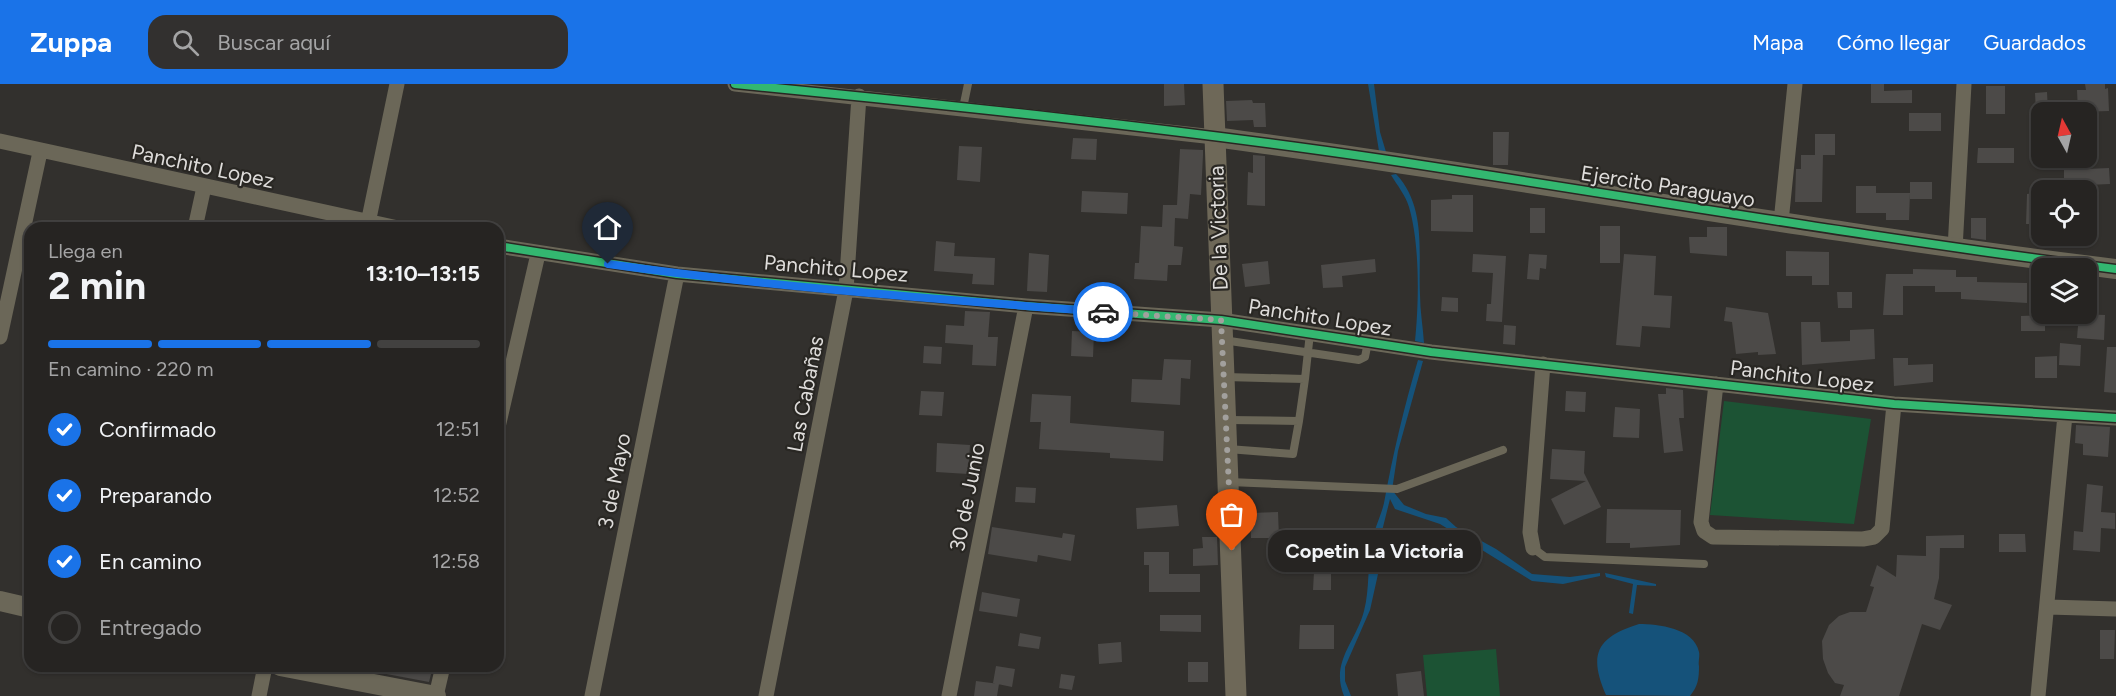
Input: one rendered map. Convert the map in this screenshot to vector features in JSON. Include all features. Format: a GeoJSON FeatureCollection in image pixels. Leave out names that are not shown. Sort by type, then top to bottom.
{"type":"FeatureCollection","features":[{"type":"Feature","properties":{"kind":"main road","name":"De la Victoria"},"geometry":{"type":"LineString","coordinates":[[1213,84],[1236,696]]}},
{"type":"Feature","properties":{"kind":"street"},"geometry":{"type":"LineString","coordinates":[[368,222],[397,84]]}},
{"type":"Feature","properties":{"kind":"street"},"geometry":{"type":"LineString","coordinates":[[735,84],[1214,137]]}},
{"type":"Feature","properties":{"kind":"street"},"geometry":{"type":"LineString","coordinates":[[1781,222],[1795,84]]}},
{"type":"Feature","properties":{"kind":"street"},"geometry":{"type":"LineString","coordinates":[[1955,249],[1964,84]]}},
{"type":"Feature","properties":{"kind":"street","name":"Las Cabañas"},"geometry":{"type":"LineString","coordinates":[[766,696],[846,290],[859,96]]}},
{"type":"Feature","properties":{"kind":"street","name":"Ejercito Paraguayo"},"geometry":{"type":"LineString","coordinates":[[1214,137],[1373,158],[1955,249],[2116,269]]}},
{"type":"Feature","properties":{"kind":"street","name":"Panchito Lopez"},"geometry":{"type":"LineString","coordinates":[[0,141],[354,222]]}},
{"type":"Feature","properties":{"kind":"street"},"geometry":{"type":"LineString","coordinates":[[25,222],[40,152]]}},
{"type":"Feature","properties":{"kind":"street"},"geometry":{"type":"LineString","coordinates":[[196,222],[204,188]]}},
{"type":"Feature","properties":{"kind":"street"},"geometry":{"type":"LineString","coordinates":[[0,337],[24,226]]}},
{"type":"Feature","properties":{"kind":"street","name":"Panchito Lopez"},"geometry":{"type":"LineString","coordinates":[[504,247],[677,274],[1026,306],[1222,330],[1310,333],[1431,352],[1894,404],[2116,418]]}},
{"type":"Feature","properties":{"kind":"street"},"geometry":{"type":"LineString","coordinates":[[504,401],[538,254]]}},
{"type":"Feature","properties":{"kind":"street","name":"3 de Mayo"},"geometry":{"type":"LineString","coordinates":[[592,696],[677,274]]}},
{"type":"Feature","properties":{"kind":"street","name":"30 de Junio"},"geometry":{"type":"LineString","coordinates":[[949,696],[1026,306]]}},
{"type":"Feature","properties":{"kind":"street"},"geometry":{"type":"LineString","coordinates":[[1533,548],[1530,532],[1543,364]]}},
{"type":"Feature","properties":{"kind":"street"},"geometry":{"type":"LineString","coordinates":[[1716,384],[1701,522],[1704,531],[1713,537],[1863,539],[1874,537],[1882,529],[1894,404]]}},
{"type":"Feature","properties":{"kind":"street"},"geometry":{"type":"LineString","coordinates":[[2038,696],[2065,415]]}},
{"type":"Feature","properties":{"kind":"street"},"geometry":{"type":"LineString","coordinates":[[0,601],[24,607]]}},
{"type":"Feature","properties":{"kind":"street"},"geometry":{"type":"LineString","coordinates":[[2048,607],[2116,609]]}},
{"type":"Feature","properties":{"kind":"street"},"geometry":{"type":"LineString","coordinates":[[259,696],[264,672]]}},
{"type":"Feature","properties":{"kind":"street"},"geometry":{"type":"LineString","coordinates":[[311,672],[436,696],[442,672]]}},
{"type":"Feature","properties":{"kind":"lane"},"geometry":{"type":"LineString","coordinates":[[963,108],[969,84]]}},
{"type":"Feature","properties":{"kind":"lane"},"geometry":{"type":"LineString","coordinates":[[1222,330],[1308,352],[1363,359],[1368,342]]}},
{"type":"Feature","properties":{"kind":"lane"},"geometry":{"type":"LineString","coordinates":[[1226,449],[1293,454],[1310,333]]}},
{"type":"Feature","properties":{"kind":"lane"},"geometry":{"type":"LineString","coordinates":[[1223,377],[1305,380]]}},
{"type":"Feature","properties":{"kind":"lane"},"geometry":{"type":"LineString","coordinates":[[1225,420],[1299,421]]}},
{"type":"Feature","properties":{"kind":"lane"},"geometry":{"type":"LineString","coordinates":[[1228,482],[1397,489],[1503,450]]}},
{"type":"Feature","properties":{"kind":"lane"},"geometry":{"type":"LineString","coordinates":[[1533,548],[1545,557],[1704,564]]}},
{"type":"Feature","properties":{"kind":"green space"},"geometry":{"type":"Polygon","coordinates":[[[1724,401],[1871,419],[1854,524],[1710,515],[1724,401]]]}},
{"type":"Feature","properties":{"kind":"green space"},"geometry":{"type":"Polygon","coordinates":[[[1496,649],[1500,696],[1427,696],[1423,655],[1496,649]]]}},
{"type":"Feature","properties":{"kind":"water"},"geometry":{"type":"Polygon","coordinates":[[[1368,84],[1374,84],[1380,132],[1386,152],[1379,151],[1368,84]]]}},
{"type":"Feature","properties":{"kind":"water"},"geometry":{"type":"Polygon","coordinates":[[[1396,174],[1413,201],[1417,216],[1424,343],[1415,341],[1418,292],[1413,222],[1408,203],[1391,175],[1396,174]]]}},
{"type":"Feature","properties":{"kind":"water"},"geometry":{"type":"Polygon","coordinates":[[[1418,360],[1423,361],[1398,451],[1392,490],[1404,505],[1426,514],[1446,518],[1456,527],[1496,549],[1532,574],[1570,577],[1600,573],[1600,576],[1563,584],[1532,581],[1440,524],[1395,509],[1390,499],[1380,539],[1378,574],[1370,610],[1345,667],[1345,681],[1351,696],[1344,696],[1340,673],[1342,662],[1364,611],[1373,537],[1384,503],[1399,431],[1418,360]]]}},
{"type":"Feature","properties":{"kind":"water"},"geometry":{"type":"Polygon","coordinates":[[[1605,573],[1656,584],[1656,586],[1637,585],[1633,614],[1629,613],[1633,584],[1606,577],[1605,573]]]}},
{"type":"Feature","properties":{"kind":"water"},"geometry":{"type":"Polygon","coordinates":[[[1639,624],[1674,629],[1696,644],[1699,654],[1699,675],[1690,696],[1606,695],[1598,668],[1597,658],[1600,649],[1605,641],[1614,635],[1639,624]]]}},
{"type":"Feature","properties":{"kind":"building"},"geometry":{"type":"Polygon","coordinates":[[[1164,84],[1184,84],[1185,105],[1164,106],[1164,84]]]}},
{"type":"Feature","properties":{"kind":"building"},"geometry":{"type":"Polygon","coordinates":[[[1871,84],[1884,84],[1884,91],[1912,90],[1912,103],[1871,103],[1871,84]]]}},
{"type":"Feature","properties":{"kind":"building"},"geometry":{"type":"Polygon","coordinates":[[[2085,84],[2105,84],[2105,89],[2108,88],[2109,111],[2097,111],[2097,102],[2078,102],[2077,90],[2086,90],[2085,84]]]}},
{"type":"Feature","properties":{"kind":"building"},"geometry":{"type":"Polygon","coordinates":[[[1986,86],[2005,86],[2005,114],[1986,114],[1986,86]]]}},
{"type":"Feature","properties":{"kind":"building"},"geometry":{"type":"Polygon","coordinates":[[[2047,92],[2048,102],[2035,102],[2035,93],[2047,92]]]}},
{"type":"Feature","properties":{"kind":"building"},"geometry":{"type":"Polygon","coordinates":[[[1252,100],[1253,103],[1265,103],[1266,127],[1254,127],[1253,120],[1227,121],[1226,101],[1252,100]]]}},
{"type":"Feature","properties":{"kind":"building"},"geometry":{"type":"Polygon","coordinates":[[[1909,113],[1941,113],[1941,131],[1909,131],[1909,113]]]}},
{"type":"Feature","properties":{"kind":"building"},"geometry":{"type":"Polygon","coordinates":[[[1493,132],[1509,132],[1508,165],[1493,165],[1493,132]]]}},
{"type":"Feature","properties":{"kind":"building"},"geometry":{"type":"Polygon","coordinates":[[[1815,134],[1835,134],[1835,155],[1823,155],[1822,202],[1795,202],[1796,169],[1801,169],[1801,155],[1815,155],[1815,134]]]}},
{"type":"Feature","properties":{"kind":"building"},"geometry":{"type":"Polygon","coordinates":[[[1073,138],[1097,139],[1096,160],[1071,159],[1073,138]]]}},
{"type":"Feature","properties":{"kind":"building"},"geometry":{"type":"Polygon","coordinates":[[[959,146],[982,147],[980,182],[957,180],[959,146]]]}},
{"type":"Feature","properties":{"kind":"building"},"geometry":{"type":"Polygon","coordinates":[[[1978,148],[2014,148],[2014,163],[1977,163],[1978,148]]]}},
{"type":"Feature","properties":{"kind":"building"},"geometry":{"type":"Polygon","coordinates":[[[1180,149],[1203,150],[1201,195],[1190,194],[1188,219],[1175,218],[1174,246],[1183,247],[1181,265],[1168,265],[1167,281],[1134,279],[1135,263],[1139,263],[1141,226],[1162,227],[1163,205],[1177,205],[1180,149]]]}},
{"type":"Feature","properties":{"kind":"building"},"geometry":{"type":"Polygon","coordinates":[[[1253,155],[1265,156],[1265,206],[1247,205],[1248,172],[1253,173],[1253,155]]]}},
{"type":"Feature","properties":{"kind":"building"},"geometry":{"type":"Polygon","coordinates":[[[2109,168],[2110,184],[2097,185],[2097,180],[2064,180],[2064,170],[2109,168]]]}},
{"type":"Feature","properties":{"kind":"building"},"geometry":{"type":"Polygon","coordinates":[[[1910,182],[1932,182],[1932,199],[1910,199],[1910,182]]]}},
{"type":"Feature","properties":{"kind":"building"},"geometry":{"type":"Polygon","coordinates":[[[1856,186],[1876,186],[1876,193],[1910,193],[1909,220],[1886,220],[1886,213],[1856,213],[1856,186]]]}},
{"type":"Feature","properties":{"kind":"building"},"geometry":{"type":"Polygon","coordinates":[[[1082,191],[1128,193],[1127,214],[1081,212],[1082,191]]]}},
{"type":"Feature","properties":{"kind":"building"},"geometry":{"type":"Polygon","coordinates":[[[2031,193],[2031,224],[2026,224],[2027,194],[2031,193]]]}},
{"type":"Feature","properties":{"kind":"building"},"geometry":{"type":"Polygon","coordinates":[[[1452,195],[1473,195],[1473,232],[1431,231],[1431,200],[1452,199],[1452,195]]]}},
{"type":"Feature","properties":{"kind":"building"},"geometry":{"type":"Polygon","coordinates":[[[1530,208],[1545,208],[1545,233],[1530,233],[1530,208]]]}},
{"type":"Feature","properties":{"kind":"building"},"geometry":{"type":"Polygon","coordinates":[[[1971,218],[1986,218],[1986,240],[1971,238],[1971,218]]]}},
{"type":"Feature","properties":{"kind":"building"},"geometry":{"type":"Polygon","coordinates":[[[1600,226],[1620,226],[1620,263],[1600,263],[1600,226]]]}},
{"type":"Feature","properties":{"kind":"building"},"geometry":{"type":"Polygon","coordinates":[[[1707,227],[1727,227],[1727,256],[1690,253],[1689,237],[1707,237],[1707,227]]]}},
{"type":"Feature","properties":{"kind":"building"},"geometry":{"type":"Polygon","coordinates":[[[936,241],[955,243],[954,256],[995,258],[994,285],[972,284],[973,274],[934,271],[936,241]]]}},
{"type":"Feature","properties":{"kind":"building"},"geometry":{"type":"Polygon","coordinates":[[[1786,251],[1829,252],[1829,285],[1812,285],[1812,276],[1786,276],[1786,251]]]}},
{"type":"Feature","properties":{"kind":"building"},"geometry":{"type":"Polygon","coordinates":[[[1029,253],[1049,255],[1047,292],[1027,291],[1029,253]]]}},
{"type":"Feature","properties":{"kind":"building"},"geometry":{"type":"Polygon","coordinates":[[[1473,254],[1506,256],[1502,322],[1486,321],[1487,304],[1491,304],[1493,273],[1472,272],[1473,254]]]}},
{"type":"Feature","properties":{"kind":"building"},"geometry":{"type":"Polygon","coordinates":[[[1529,254],[1547,255],[1546,269],[1540,268],[1539,280],[1527,279],[1529,254]]]}},
{"type":"Feature","properties":{"kind":"building"},"geometry":{"type":"Polygon","coordinates":[[[1624,254],[1656,256],[1654,295],[1672,296],[1670,328],[1642,326],[1640,347],[1616,345],[1624,254]]]}},
{"type":"Feature","properties":{"kind":"building"},"geometry":{"type":"Polygon","coordinates":[[[1375,259],[1376,272],[1342,276],[1343,287],[1323,288],[1321,265],[1375,259]]]}},
{"type":"Feature","properties":{"kind":"building"},"geometry":{"type":"Polygon","coordinates":[[[1268,261],[1270,284],[1245,287],[1242,264],[1268,261]]]}},
{"type":"Feature","properties":{"kind":"building"},"geometry":{"type":"Polygon","coordinates":[[[1913,269],[1956,270],[1956,277],[1977,277],[1977,282],[2027,283],[2027,303],[1961,299],[1961,292],[1935,292],[1935,286],[1903,286],[1903,315],[1883,315],[1886,274],[1913,274],[1913,269]]]}},
{"type":"Feature","properties":{"kind":"building"},"geometry":{"type":"Polygon","coordinates":[[[1837,292],[1852,292],[1852,308],[1838,308],[1837,292]]]}},
{"type":"Feature","properties":{"kind":"building"},"geometry":{"type":"Polygon","coordinates":[[[1442,297],[1458,298],[1458,312],[1441,311],[1442,297]]]}},
{"type":"Feature","properties":{"kind":"building"},"geometry":{"type":"Polygon","coordinates":[[[1726,307],[1768,313],[1776,354],[1758,355],[1758,352],[1736,354],[1732,322],[1724,321],[1726,307]]]}},
{"type":"Feature","properties":{"kind":"building"},"geometry":{"type":"Polygon","coordinates":[[[965,311],[990,312],[988,337],[998,337],[996,366],[972,365],[973,345],[945,343],[946,325],[964,326],[965,311]]]}},
{"type":"Feature","properties":{"kind":"building"},"geometry":{"type":"Polygon","coordinates":[[[2097,315],[2105,315],[2104,340],[2077,338],[2078,324],[2097,324],[2097,315]]]}},
{"type":"Feature","properties":{"kind":"building"},"geometry":{"type":"Polygon","coordinates":[[[2021,316],[2031,316],[2031,324],[2045,324],[2045,331],[2021,331],[2021,316]]]}},
{"type":"Feature","properties":{"kind":"building"},"geometry":{"type":"Polygon","coordinates":[[[1801,322],[1820,322],[1821,342],[1850,341],[1850,330],[1874,329],[1875,359],[1802,365],[1801,322]]]}},
{"type":"Feature","properties":{"kind":"building"},"geometry":{"type":"Polygon","coordinates":[[[1504,325],[1516,326],[1515,345],[1503,344],[1504,325]]]}},
{"type":"Feature","properties":{"kind":"building"},"geometry":{"type":"Polygon","coordinates":[[[1072,331],[1094,332],[1093,357],[1071,356],[1072,331]]]}},
{"type":"Feature","properties":{"kind":"building"},"geometry":{"type":"Polygon","coordinates":[[[2060,343],[2081,345],[2080,366],[2059,365],[2060,343]]]}},
{"type":"Feature","properties":{"kind":"building"},"geometry":{"type":"Polygon","coordinates":[[[924,346],[942,347],[941,364],[923,363],[924,346]]]}},
{"type":"Feature","properties":{"kind":"building"},"geometry":{"type":"Polygon","coordinates":[[[2107,347],[2116,347],[2116,393],[2104,392],[2107,347]]]}},
{"type":"Feature","properties":{"kind":"building"},"geometry":{"type":"Polygon","coordinates":[[[2057,356],[2057,378],[2035,378],[2035,357],[2057,356]]]}},
{"type":"Feature","properties":{"kind":"building"},"geometry":{"type":"Polygon","coordinates":[[[1893,358],[1908,358],[1908,365],[1933,364],[1933,382],[1894,386],[1893,358]]]}},
{"type":"Feature","properties":{"kind":"building"},"geometry":{"type":"Polygon","coordinates":[[[1164,359],[1191,360],[1190,379],[1181,378],[1180,405],[1131,402],[1132,379],[1162,380],[1164,359]]]}},
{"type":"Feature","properties":{"kind":"building"},"geometry":{"type":"Polygon","coordinates":[[[1666,388],[1683,390],[1684,418],[1679,418],[1683,451],[1664,453],[1658,394],[1666,394],[1666,388]]]}},
{"type":"Feature","properties":{"kind":"building"},"geometry":{"type":"Polygon","coordinates":[[[921,391],[944,392],[942,416],[919,415],[921,391]]]}},
{"type":"Feature","properties":{"kind":"building"},"geometry":{"type":"Polygon","coordinates":[[[1566,391],[1586,392],[1585,412],[1565,411],[1566,391]]]}},
{"type":"Feature","properties":{"kind":"building"},"geometry":{"type":"Polygon","coordinates":[[[1032,394],[1071,396],[1070,423],[1164,431],[1163,461],[1110,458],[1110,453],[1039,449],[1041,422],[1030,422],[1032,394]]]}},
{"type":"Feature","properties":{"kind":"building"},"geometry":{"type":"Polygon","coordinates":[[[1615,407],[1640,409],[1639,438],[1613,437],[1615,407]]]}},
{"type":"Feature","properties":{"kind":"building"},"geometry":{"type":"Polygon","coordinates":[[[2076,425],[2110,427],[2108,457],[2083,455],[2083,444],[2075,443],[2076,425]]]}},
{"type":"Feature","properties":{"kind":"building"},"geometry":{"type":"Polygon","coordinates":[[[937,443],[970,445],[968,474],[936,472],[937,443]]]}},
{"type":"Feature","properties":{"kind":"building"},"geometry":{"type":"Polygon","coordinates":[[[1552,449],[1585,451],[1584,473],[1601,507],[1564,525],[1551,499],[1586,481],[1550,479],[1552,449]]]}},
{"type":"Feature","properties":{"kind":"building"},"geometry":{"type":"Polygon","coordinates":[[[2087,484],[2103,486],[2101,512],[2115,513],[2115,529],[2101,528],[2100,552],[2073,550],[2074,531],[2083,532],[2087,484]]]}},
{"type":"Feature","properties":{"kind":"building"},"geometry":{"type":"Polygon","coordinates":[[[1016,487],[1036,488],[1035,503],[1015,502],[1016,487]]]}},
{"type":"Feature","properties":{"kind":"building"},"geometry":{"type":"Polygon","coordinates":[[[1177,505],[1179,526],[1137,529],[1136,508],[1177,505]]]}},
{"type":"Feature","properties":{"kind":"building"},"geometry":{"type":"Polygon","coordinates":[[[1607,509],[1681,510],[1680,545],[1630,548],[1630,543],[1606,543],[1607,509]]]}},
{"type":"Feature","properties":{"kind":"building"},"geometry":{"type":"Polygon","coordinates":[[[1278,512],[1279,538],[1251,538],[1250,513],[1278,512]]]}},
{"type":"Feature","properties":{"kind":"building"},"geometry":{"type":"Polygon","coordinates":[[[992,527],[1062,538],[1063,533],[1075,535],[1071,561],[1038,555],[1037,562],[988,554],[992,527]]]}},
{"type":"Feature","properties":{"kind":"building"},"geometry":{"type":"Polygon","coordinates":[[[1999,534],[2025,534],[2026,552],[1999,552],[1999,534]]]}},
{"type":"Feature","properties":{"kind":"building"},"geometry":{"type":"Polygon","coordinates":[[[1964,535],[1964,548],[1940,548],[1939,578],[1934,599],[1952,605],[1940,630],[1922,624],[1899,696],[1840,696],[1844,685],[1835,683],[1823,659],[1822,641],[1829,625],[1839,616],[1850,612],[1866,612],[1874,587],[1870,586],[1877,565],[1896,577],[1897,555],[1926,556],[1926,536],[1964,535]]]}},
{"type":"Feature","properties":{"kind":"building"},"geometry":{"type":"Polygon","coordinates":[[[1202,537],[1217,537],[1218,565],[1193,566],[1193,549],[1203,548],[1202,537]]]}},
{"type":"Feature","properties":{"kind":"building"},"geometry":{"type":"Polygon","coordinates":[[[1297,538],[1298,554],[1270,555],[1270,539],[1297,538]]]}},
{"type":"Feature","properties":{"kind":"building"},"geometry":{"type":"Polygon","coordinates":[[[1144,552],[1169,552],[1169,574],[1200,574],[1200,592],[1149,592],[1149,565],[1144,565],[1144,552]]]}},
{"type":"Feature","properties":{"kind":"building"},"geometry":{"type":"Polygon","coordinates":[[[1314,572],[1331,572],[1331,590],[1313,590],[1314,572]]]}},
{"type":"Feature","properties":{"kind":"building"},"geometry":{"type":"Polygon","coordinates":[[[982,592],[1020,599],[1017,617],[979,611],[982,592]]]}},
{"type":"Feature","properties":{"kind":"building"},"geometry":{"type":"Polygon","coordinates":[[[1160,615],[1201,615],[1201,632],[1160,631],[1160,615]]]}},
{"type":"Feature","properties":{"kind":"building"},"geometry":{"type":"Polygon","coordinates":[[[1300,625],[1334,625],[1334,649],[1299,649],[1300,625]]]}},
{"type":"Feature","properties":{"kind":"building"},"geometry":{"type":"Polygon","coordinates":[[[2100,630],[2115,630],[2114,659],[2100,659],[2100,630]]]}},
{"type":"Feature","properties":{"kind":"building"},"geometry":{"type":"Polygon","coordinates":[[[1020,633],[1041,637],[1039,649],[1018,646],[1020,633]]]}},
{"type":"Feature","properties":{"kind":"building"},"geometry":{"type":"Polygon","coordinates":[[[1121,642],[1122,662],[1099,664],[1098,644],[1121,642]]]}},
{"type":"Feature","properties":{"kind":"building"},"geometry":{"type":"Polygon","coordinates":[[[1188,662],[1208,662],[1208,682],[1188,682],[1188,662]]]}},
{"type":"Feature","properties":{"kind":"building"},"geometry":{"type":"Polygon","coordinates":[[[996,666],[1015,669],[1012,687],[993,683],[996,666]]]}},
{"type":"Feature","properties":{"kind":"building"},"geometry":{"type":"Polygon","coordinates":[[[1421,671],[1424,696],[1398,696],[1396,674],[1421,671]]]}},
{"type":"Feature","properties":{"kind":"building"},"geometry":{"type":"Polygon","coordinates":[[[376,672],[432,672],[429,682],[376,672]]]}},
{"type":"Feature","properties":{"kind":"building"},"geometry":{"type":"Polygon","coordinates":[[[1061,674],[1075,676],[1072,690],[1059,688],[1061,674]]]}},
{"type":"Feature","properties":{"kind":"building"},"geometry":{"type":"Polygon","coordinates":[[[976,681],[999,684],[997,696],[974,696],[976,681]]]}},
{"type":"Feature","properties":{"kind":"cycle path"},"geometry":{"type":"LineString","coordinates":[[735,84],[1216,136],[1468,172],[1838,230],[2116,269]]}},
{"type":"Feature","properties":{"kind":"cycle path"},"geometry":{"type":"LineString","coordinates":[[504,247],[677,274],[1026,306],[1221,320],[1431,352],[1894,404],[2116,418]]}},
{"type":"Feature","properties":{"kind":"way so far"},"geometry":{"type":"LineString","coordinates":[[1103,312],[1221,320],[1232,551]]}},
{"type":"Feature","properties":{"kind":"place","name":"Copetin La Victoria"},"geometry":{"type":"Point","coordinates":[1232,551]}},
{"type":"Feature","properties":{"kind":"route"},"geometry":{"type":"LineString","coordinates":[[608,264],[677,274],[1103,312]]}}]}
